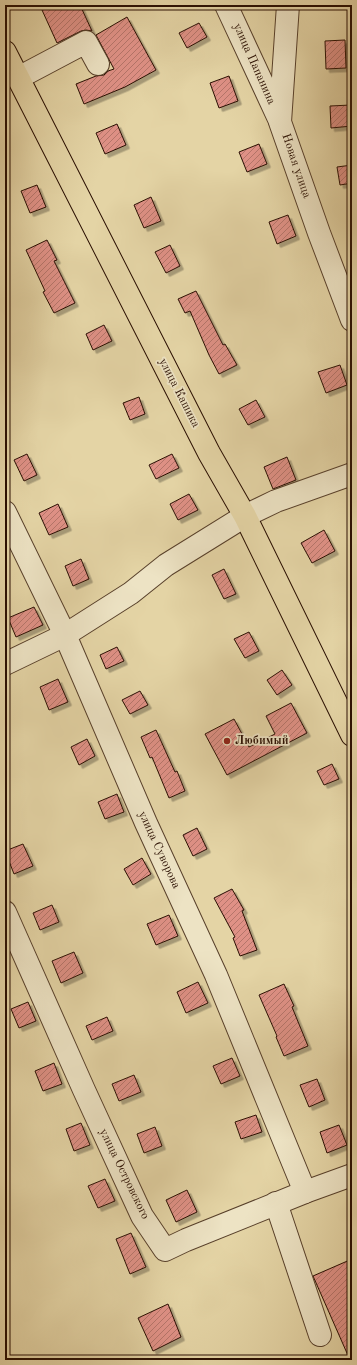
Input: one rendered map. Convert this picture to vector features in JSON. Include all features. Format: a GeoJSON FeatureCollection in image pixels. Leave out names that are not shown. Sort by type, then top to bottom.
{"type":"FeatureCollection","features":[{"type":"Feature","properties":{"kind":"highway","name":"улица Кашика"},"geometry":{"type":"LineString","coordinates":[[5,52],[209,453],[244,516],[352,734]]}},
{"type":"Feature","properties":{"kind":"street","name":"улица Папанина"},"geometry":{"type":"LineString","coordinates":[[226,5],[280,122]]}},
{"type":"Feature","properties":{"kind":"street","name":"Новая улица"},"geometry":{"type":"LineString","coordinates":[[288,5],[280,122],[319,233],[352,320]]}},
{"type":"Feature","properties":{"kind":"street"},"geometry":{"type":"LineString","coordinates":[[18,78],[86,42],[98,64]]}},
{"type":"Feature","properties":{"kind":"street"},"geometry":{"type":"LineString","coordinates":[[5,664],[65,635],[131,593],[166,565],[244,516],[276,501],[352,474]]}},
{"type":"Feature","properties":{"kind":"street","name":"улица Суворова"},"geometry":{"type":"LineString","coordinates":[[5,512],[65,635],[146,823],[216,975],[305,1192]]}},
{"type":"Feature","properties":{"kind":"street","name":"улица Островского"},"geometry":{"type":"LineString","coordinates":[[5,912],[142,1216],[165,1250],[276,1203],[352,1174]]}},
{"type":"Feature","properties":{"kind":"street"},"geometry":{"type":"LineString","coordinates":[[276,1203],[320,1336]]}},
{"type":"Feature","properties":{"kind":"building"},"geometry":{"type":"Polygon","coordinates":[[[53,5],[80,5],[92,31],[81,31],[57,43],[42,10],[53,5]]]}},
{"type":"Feature","properties":{"kind":"building"},"geometry":{"type":"Polygon","coordinates":[[[127,17],[156,70],[125,87],[84,104],[76,84],[96,76],[104,75],[108,71],[114,69],[96,35],[127,17]]]}},
{"type":"Feature","properties":{"kind":"building"},"geometry":{"type":"Polygon","coordinates":[[[199,23],[207,37],[187,48],[179,33],[199,23]]]}},
{"type":"Feature","properties":{"kind":"building"},"geometry":{"type":"Polygon","coordinates":[[[345,40],[346,68],[326,69],[325,41],[345,40]]]}},
{"type":"Feature","properties":{"kind":"building"},"geometry":{"type":"Polygon","coordinates":[[[229,76],[238,101],[219,108],[210,83],[229,76]]]}},
{"type":"Feature","properties":{"kind":"building"},"geometry":{"type":"Polygon","coordinates":[[[351,105],[352,126],[331,128],[330,106],[351,105]]]}},
{"type":"Feature","properties":{"kind":"building"},"geometry":{"type":"Polygon","coordinates":[[[117,124],[126,145],[105,154],[96,133],[117,124]]]}},
{"type":"Feature","properties":{"kind":"building"},"geometry":{"type":"Polygon","coordinates":[[[259,144],[267,164],[247,172],[239,152],[259,144]]]}},
{"type":"Feature","properties":{"kind":"building"},"geometry":{"type":"Polygon","coordinates":[[[352,165],[352,183],[340,185],[337,167],[352,165]]]}},
{"type":"Feature","properties":{"kind":"building"},"geometry":{"type":"Polygon","coordinates":[[[37,185],[46,207],[30,213],[21,191],[37,185]]]}},
{"type":"Feature","properties":{"kind":"building"},"geometry":{"type":"Polygon","coordinates":[[[151,197],[161,221],[144,228],[134,205],[151,197]]]}},
{"type":"Feature","properties":{"kind":"building"},"geometry":{"type":"Polygon","coordinates":[[[288,215],[296,236],[277,244],[269,222],[288,215]]]}},
{"type":"Feature","properties":{"kind":"building"},"geometry":{"type":"Polygon","coordinates":[[[47,240],[57,260],[54,261],[75,303],[54,313],[43,292],[45,291],[26,250],[47,240]]]}},
{"type":"Feature","properties":{"kind":"building"},"geometry":{"type":"Polygon","coordinates":[[[170,245],[180,266],[166,273],[155,252],[170,245]]]}},
{"type":"Feature","properties":{"kind":"building"},"geometry":{"type":"Polygon","coordinates":[[[196,291],[223,345],[225,344],[237,365],[219,374],[190,311],[185,313],[178,299],[196,291]]]}},
{"type":"Feature","properties":{"kind":"building"},"geometry":{"type":"Polygon","coordinates":[[[104,325],[112,341],[93,350],[86,334],[104,325]]]}},
{"type":"Feature","properties":{"kind":"building"},"geometry":{"type":"Polygon","coordinates":[[[340,365],[347,385],[326,393],[318,372],[340,365]]]}},
{"type":"Feature","properties":{"kind":"building"},"geometry":{"type":"Polygon","coordinates":[[[139,397],[145,414],[130,420],[123,403],[139,397]]]}},
{"type":"Feature","properties":{"kind":"building"},"geometry":{"type":"Polygon","coordinates":[[[256,400],[265,417],[248,425],[239,409],[256,400]]]}},
{"type":"Feature","properties":{"kind":"building"},"geometry":{"type":"Polygon","coordinates":[[[27,454],[37,475],[24,481],[14,460],[27,454]]]}},
{"type":"Feature","properties":{"kind":"building"},"geometry":{"type":"Polygon","coordinates":[[[172,454],[179,468],[156,479],[149,465],[172,454]]]}},
{"type":"Feature","properties":{"kind":"building"},"geometry":{"type":"Polygon","coordinates":[[[287,457],[296,480],[273,489],[264,467],[287,457]]]}},
{"type":"Feature","properties":{"kind":"building"},"geometry":{"type":"Polygon","coordinates":[[[189,494],[198,510],[178,520],[170,504],[189,494]]]}},
{"type":"Feature","properties":{"kind":"building"},"geometry":{"type":"Polygon","coordinates":[[[58,504],[68,527],[49,535],[39,513],[58,504]]]}},
{"type":"Feature","properties":{"kind":"building"},"geometry":{"type":"Polygon","coordinates":[[[324,530],[335,551],[312,563],[301,543],[324,530]]]}},
{"type":"Feature","properties":{"kind":"building"},"geometry":{"type":"Polygon","coordinates":[[[81,559],[89,579],[73,586],[65,566],[81,559]]]}},
{"type":"Feature","properties":{"kind":"building"},"geometry":{"type":"Polygon","coordinates":[[[224,569],[236,594],[224,599],[212,575],[224,569]]]}},
{"type":"Feature","properties":{"kind":"building"},"geometry":{"type":"Polygon","coordinates":[[[34,607],[43,625],[16,637],[8,618],[34,607]]]}},
{"type":"Feature","properties":{"kind":"building"},"geometry":{"type":"Polygon","coordinates":[[[249,632],[259,651],[245,658],[234,639],[249,632]]]}},
{"type":"Feature","properties":{"kind":"building"},"geometry":{"type":"Polygon","coordinates":[[[117,647],[124,661],[106,669],[100,655],[117,647]]]}},
{"type":"Feature","properties":{"kind":"building"},"geometry":{"type":"Polygon","coordinates":[[[282,670],[292,685],[277,695],[267,680],[282,670]]]}},
{"type":"Feature","properties":{"kind":"building"},"geometry":{"type":"Polygon","coordinates":[[[58,679],[68,702],[49,710],[40,687],[58,679]]]}},
{"type":"Feature","properties":{"kind":"building"},"geometry":{"type":"Polygon","coordinates":[[[140,691],[148,705],[130,714],[122,700],[140,691]]]}},
{"type":"Feature","properties":{"kind":"building","name":"Любимый"},"geometry":{"type":"Polygon","coordinates":[[[291,703],[307,733],[227,775],[205,734],[234,719],[249,747],[275,734],[266,716],[291,703]]]}},
{"type":"Feature","properties":{"kind":"building"},"geometry":{"type":"Polygon","coordinates":[[[156,730],[175,772],[177,771],[185,791],[169,798],[152,757],[150,758],[141,737],[156,730]]]}},
{"type":"Feature","properties":{"kind":"building"},"geometry":{"type":"Polygon","coordinates":[[[87,739],[95,756],[79,765],[71,747],[87,739]]]}},
{"type":"Feature","properties":{"kind":"building"},"geometry":{"type":"Polygon","coordinates":[[[332,764],[339,779],[324,785],[317,771],[332,764]]]}},
{"type":"Feature","properties":{"kind":"building"},"geometry":{"type":"Polygon","coordinates":[[[117,794],[124,812],[105,819],[98,802],[117,794]]]}},
{"type":"Feature","properties":{"kind":"building"},"geometry":{"type":"Polygon","coordinates":[[[197,828],[207,849],[193,856],[183,835],[197,828]]]}},
{"type":"Feature","properties":{"kind":"building"},"geometry":{"type":"Polygon","coordinates":[[[23,844],[33,866],[14,874],[5,851],[23,844]]]}},
{"type":"Feature","properties":{"kind":"building"},"geometry":{"type":"Polygon","coordinates":[[[142,858],[151,874],[133,885],[124,869],[142,858]]]}},
{"type":"Feature","properties":{"kind":"building"},"geometry":{"type":"Polygon","coordinates":[[[232,889],[244,910],[242,911],[257,950],[240,956],[233,938],[235,937],[214,898],[232,889]]]}},
{"type":"Feature","properties":{"kind":"building"},"geometry":{"type":"Polygon","coordinates":[[[52,905],[59,922],[40,930],[33,913],[52,905]]]}},
{"type":"Feature","properties":{"kind":"building"},"geometry":{"type":"Polygon","coordinates":[[[169,915],[178,936],[156,945],[147,924],[169,915]]]}},
{"type":"Feature","properties":{"kind":"building"},"geometry":{"type":"Polygon","coordinates":[[[74,952],[83,973],[61,983],[52,961],[74,952]]]}},
{"type":"Feature","properties":{"kind":"building"},"geometry":{"type":"Polygon","coordinates":[[[198,982],[208,1003],[186,1013],[177,992],[198,982]]]}},
{"type":"Feature","properties":{"kind":"building"},"geometry":{"type":"Polygon","coordinates":[[[284,984],[294,1006],[292,1007],[308,1046],[284,1056],[259,995],[284,984]]]}},
{"type":"Feature","properties":{"kind":"building"},"geometry":{"type":"Polygon","coordinates":[[[28,1002],[36,1021],[19,1028],[11,1009],[28,1002]]]}},
{"type":"Feature","properties":{"kind":"building"},"geometry":{"type":"Polygon","coordinates":[[[107,1017],[113,1031],[92,1040],[86,1026],[107,1017]]]}},
{"type":"Feature","properties":{"kind":"building"},"geometry":{"type":"Polygon","coordinates":[[[232,1058],[240,1076],[221,1084],[213,1066],[232,1058]]]}},
{"type":"Feature","properties":{"kind":"building"},"geometry":{"type":"Polygon","coordinates":[[[54,1063],[62,1084],[43,1091],[35,1071],[54,1063]]]}},
{"type":"Feature","properties":{"kind":"building"},"geometry":{"type":"Polygon","coordinates":[[[134,1075],[141,1092],[119,1101],[112,1084],[134,1075]]]}},
{"type":"Feature","properties":{"kind":"building"},"geometry":{"type":"Polygon","coordinates":[[[317,1079],[325,1100],[309,1107],[300,1085],[317,1079]]]}},
{"type":"Feature","properties":{"kind":"building"},"geometry":{"type":"Polygon","coordinates":[[[256,1115],[262,1132],[241,1139],[235,1122],[256,1115]]]}},
{"type":"Feature","properties":{"kind":"building"},"geometry":{"type":"Polygon","coordinates":[[[81,1123],[90,1145],[74,1151],[66,1129],[81,1123]]]}},
{"type":"Feature","properties":{"kind":"building"},"geometry":{"type":"Polygon","coordinates":[[[339,1125],[347,1145],[327,1153],[320,1132],[339,1125]]]}},
{"type":"Feature","properties":{"kind":"building"},"geometry":{"type":"Polygon","coordinates":[[[155,1127],[162,1146],[144,1153],[137,1134],[155,1127]]]}},
{"type":"Feature","properties":{"kind":"building"},"geometry":{"type":"Polygon","coordinates":[[[105,1179],[115,1201],[98,1208],[88,1186],[105,1179]]]}},
{"type":"Feature","properties":{"kind":"building"},"geometry":{"type":"Polygon","coordinates":[[[187,1190],[197,1212],[176,1222],[166,1200],[187,1190]]]}},
{"type":"Feature","properties":{"kind":"building"},"geometry":{"type":"Polygon","coordinates":[[[131,1233],[146,1267],[130,1274],[116,1239],[131,1233]]]}},
{"type":"Feature","properties":{"kind":"building"},"geometry":{"type":"Polygon","coordinates":[[[352,1259],[352,1360],[350,1360],[313,1276],[352,1259]]]}},
{"type":"Feature","properties":{"kind":"building"},"geometry":{"type":"Polygon","coordinates":[[[168,1304],[181,1337],[153,1351],[138,1318],[168,1304]]]}},
{"type":"Feature","properties":{"kind":"place","name":"Любимый"},"geometry":{"type":"Point","coordinates":[227,741]}}]}
